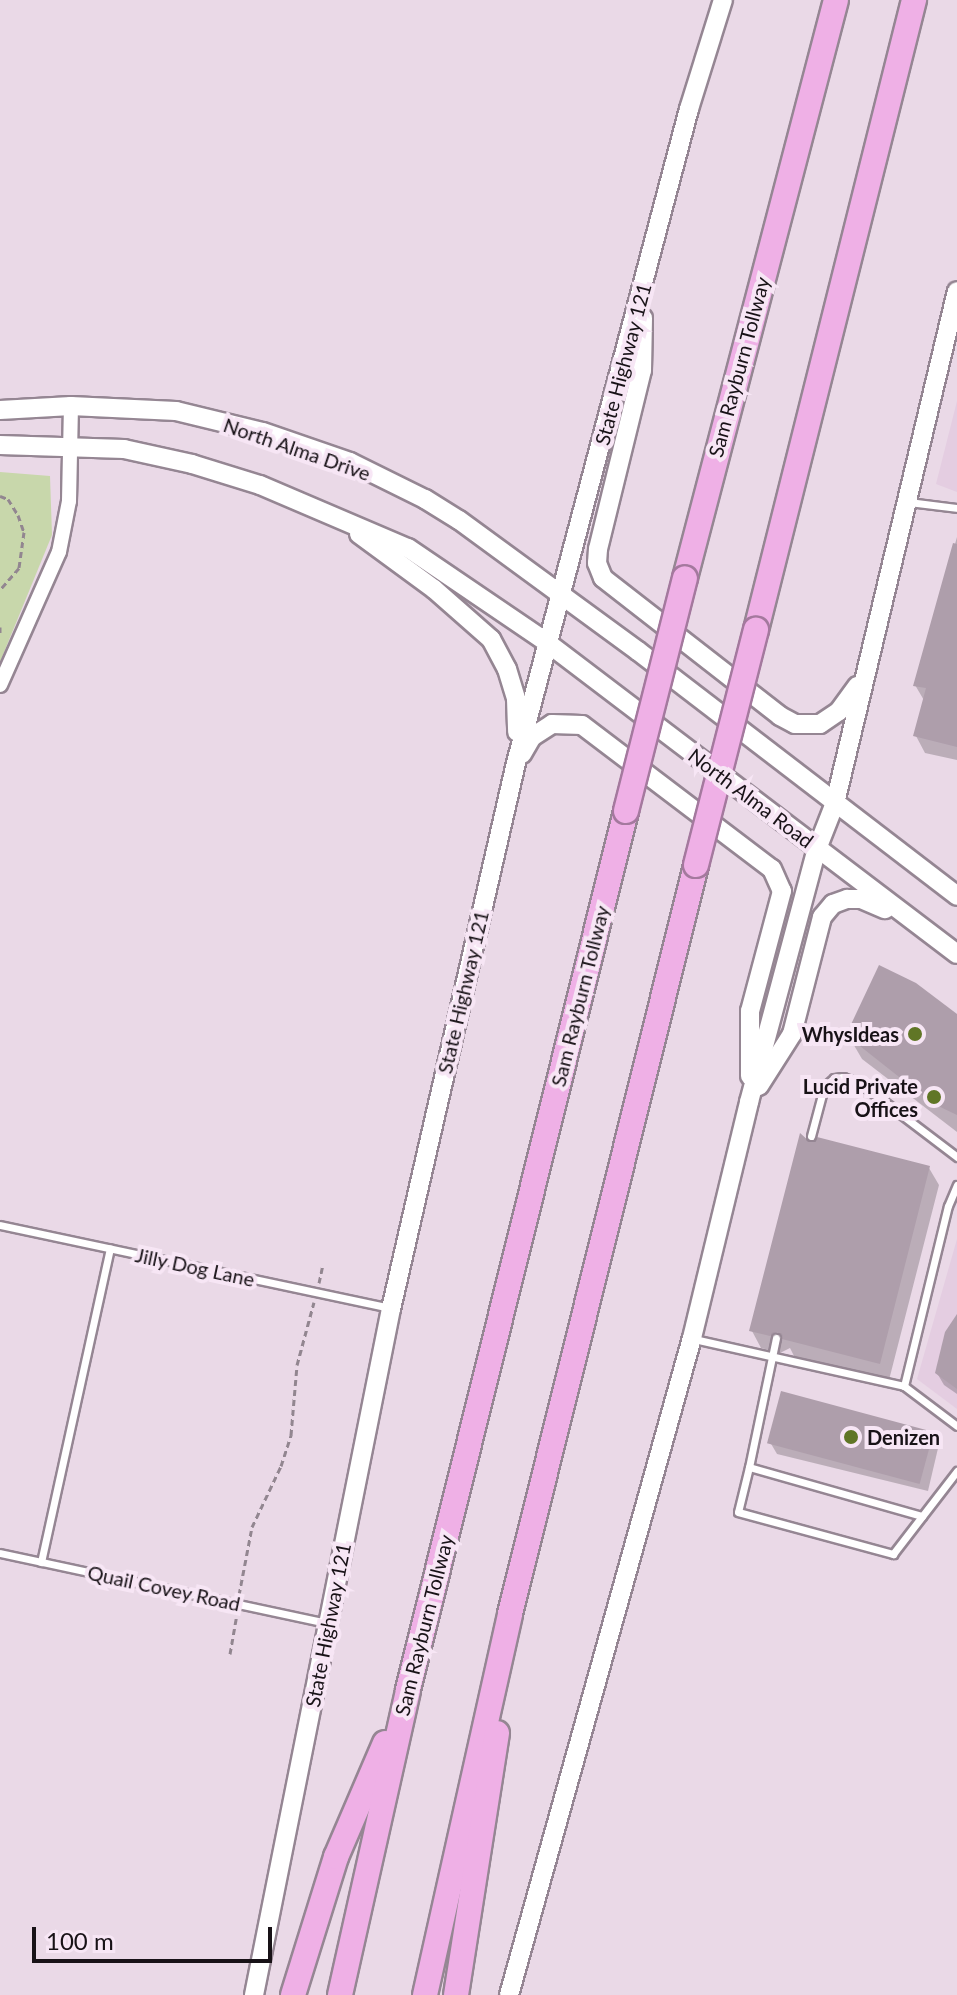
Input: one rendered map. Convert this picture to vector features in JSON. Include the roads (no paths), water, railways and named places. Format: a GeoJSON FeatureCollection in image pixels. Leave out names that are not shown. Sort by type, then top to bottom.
{"type":"FeatureCollection","features":[{"type":"Feature","properties":{"kind":"highway","name":"Sam Rayburn Tollway"},"geometry":{"type":"LineString","coordinates":[[340,1995],[408,1690],[626,811],[836,0]]}},
{"type":"Feature","properties":{"kind":"highway"},"geometry":{"type":"LineString","coordinates":[[425,1995],[510,1614],[914,3]]}},
{"type":"Feature","properties":{"kind":"highway"},"geometry":{"type":"LineString","coordinates":[[456,1995],[492,1781],[510,1614]]}},
{"type":"Feature","properties":{"kind":"highway"},"geometry":{"type":"LineString","coordinates":[[293,1995],[336,1857],[408,1690]]}},
{"type":"Feature","properties":{"kind":"main road","name":"State Highway 121"},"geometry":{"type":"LineString","coordinates":[[254,1995],[391,1309],[515,767],[545,641],[643,291],[689,109],[723,0]]}},
{"type":"Feature","properties":{"kind":"main road"},"geometry":{"type":"LineString","coordinates":[[643,291],[642,370],[598,549],[597,563],[603,578],[780,716],[795,724],[820,724],[839,711],[861,680]]}},
{"type":"Feature","properties":{"kind":"main road"},"geometry":{"type":"LineString","coordinates":[[509,1995],[692,1338],[749,1102],[817,849],[835,803],[861,680],[908,502],[957,291]]}},
{"type":"Feature","properties":{"kind":"main road","name":"North Alma Drive"},"geometry":{"type":"LineString","coordinates":[[0,410],[71,406],[176,411],[263,432],[350,462],[459,520],[559,594]]}},
{"type":"Feature","properties":{"kind":"main road"},"geometry":{"type":"LineString","coordinates":[[0,445],[124,449],[192,464],[260,485],[412,551],[545,641]]}},
{"type":"Feature","properties":{"kind":"main road"},"geometry":{"type":"LineString","coordinates":[[334,515],[434,589],[491,639],[507,669],[516,699],[515,767]]}},
{"type":"Feature","properties":{"kind":"main road"},"geometry":{"type":"LineString","coordinates":[[559,594],[957,896]]}},
{"type":"Feature","properties":{"kind":"main road","name":"North Alma Road"},"geometry":{"type":"LineString","coordinates":[[545,641],[957,954]]}},
{"type":"Feature","properties":{"kind":"main road"},"geometry":{"type":"LineString","coordinates":[[515,767],[532,737],[543,729],[562,722],[582,725],[772,869],[782,891],[750,1011],[749,1102]]}},
{"type":"Feature","properties":{"kind":"main road"},"geometry":{"type":"LineString","coordinates":[[749,1102],[792,1034],[822,917],[833,904],[861,899],[912,920]]}},
{"type":"Feature","properties":{"kind":"street"},"geometry":{"type":"LineString","coordinates":[[0,685],[59,552],[69,501],[71,406]]}},
{"type":"Feature","properties":{"kind":"lane"},"geometry":{"type":"LineString","coordinates":[[908,502],[957,508]]}},
{"type":"Feature","properties":{"kind":"lane"},"geometry":{"type":"LineString","coordinates":[[811,1136],[824,1087],[834,1078],[843,1077],[861,1084],[957,1157]]}},
{"type":"Feature","properties":{"kind":"lane"},"geometry":{"type":"LineString","coordinates":[[904,1386],[948,1206],[957,1185]]}},
{"type":"Feature","properties":{"kind":"lane","name":"Jilly Dog Lane"},"geometry":{"type":"LineString","coordinates":[[0,1225],[391,1309]]}},
{"type":"Feature","properties":{"kind":"lane"},"geometry":{"type":"LineString","coordinates":[[41,1562],[110,1249]]}},
{"type":"Feature","properties":{"kind":"lane"},"geometry":{"type":"LineString","coordinates":[[692,1338],[904,1386],[957,1426]]}},
{"type":"Feature","properties":{"kind":"lane"},"geometry":{"type":"LineString","coordinates":[[776,1338],[738,1512],[893,1554],[957,1471]]}},
{"type":"Feature","properties":{"kind":"lane"},"geometry":{"type":"LineString","coordinates":[[749,1467],[922,1516]]}},
{"type":"Feature","properties":{"kind":"lane","name":"Quail Covey Road"},"geometry":{"type":"LineString","coordinates":[[0,1553],[329,1624]]}},
{"type":"Feature","properties":{"kind":"place","name":"WhysIdeas"},"geometry":{"type":"Point","coordinates":[915,1034]}},
{"type":"Feature","properties":{"kind":"place","name":"Lucid Private Offices"},"geometry":{"type":"Point","coordinates":[934,1097]}},
{"type":"Feature","properties":{"kind":"place","name":"Denizen"},"geometry":{"type":"Point","coordinates":[851,1437]}}]}
